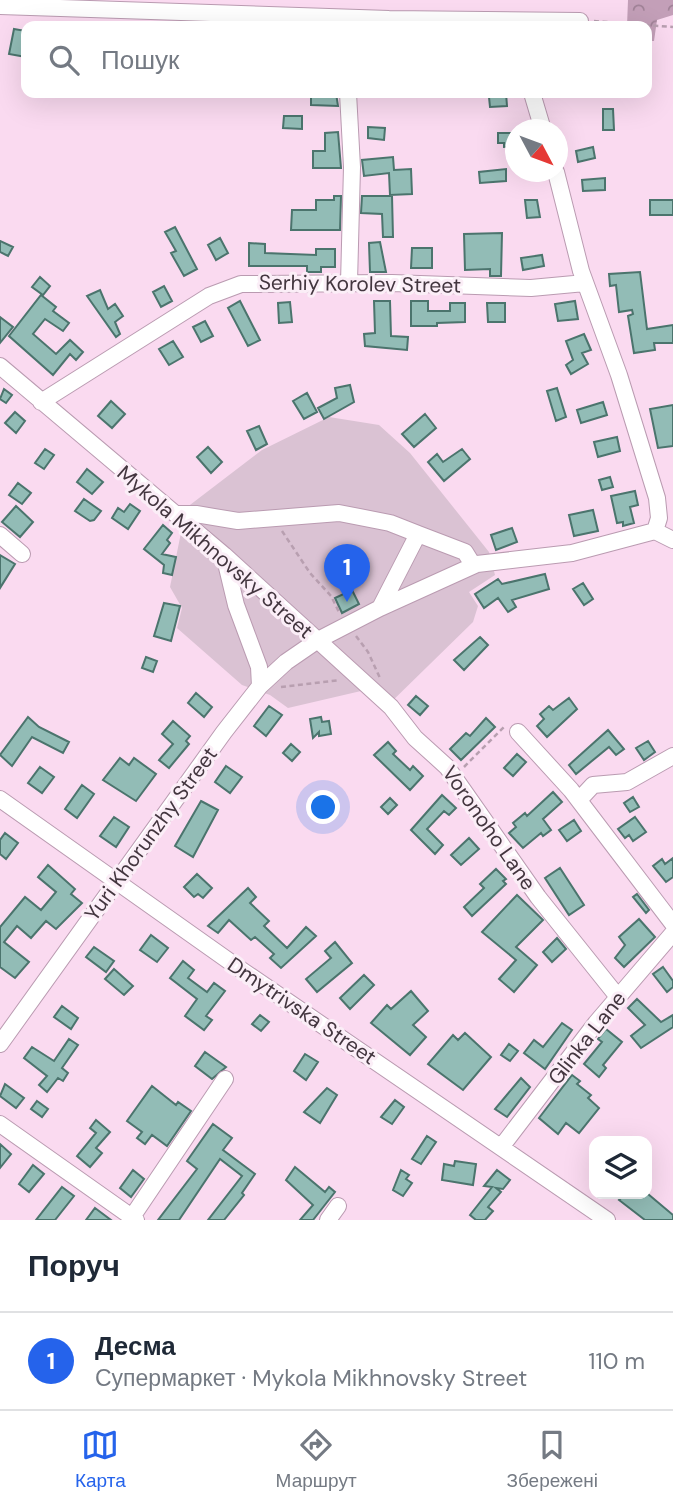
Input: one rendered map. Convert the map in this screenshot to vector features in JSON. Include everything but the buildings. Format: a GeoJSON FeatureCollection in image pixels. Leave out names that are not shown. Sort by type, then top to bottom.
{"type":"FeatureCollection","features":[{"type":"Feature","properties":{"kind":"street"},"geometry":{"type":"LineString","coordinates":[[0,6],[322,21]]}},
{"type":"Feature","properties":{"kind":"street"},"geometry":{"type":"LineString","coordinates":[[348,98],[352,167],[349,283]]}},
{"type":"Feature","properties":{"kind":"street"},"geometry":{"type":"LineString","coordinates":[[533,98],[539,119]]}},
{"type":"Feature","properties":{"kind":"street"},"geometry":{"type":"LineString","coordinates":[[559,182],[585,283],[619,375],[657,498],[659,518],[655,531],[673,540]]}},
{"type":"Feature","properties":{"kind":"street","name":"Serhiy Korolev Street"},"geometry":{"type":"LineString","coordinates":[[41,402],[118,351],[219,291],[254,282],[531,288],[585,283]]}},
{"type":"Feature","properties":{"kind":"street","name":"Mykola Mikhnovsky Street"},"geometry":{"type":"LineString","coordinates":[[0,366],[225,555],[318,640],[473,565],[572,553],[621,543],[655,531]]}},
{"type":"Feature","properties":{"kind":"street"},"geometry":{"type":"LineString","coordinates":[[176,514],[196,514],[232,521],[339,513],[390,523],[465,552],[473,565]]}},
{"type":"Feature","properties":{"kind":"street"},"geometry":{"type":"LineString","coordinates":[[380,608],[418,534]]}},
{"type":"Feature","properties":{"kind":"street"},"geometry":{"type":"LineString","coordinates":[[0,535],[22,554]]}},
{"type":"Feature","properties":{"kind":"street"},"geometry":{"type":"LineString","coordinates":[[225,555],[236,606],[258,667],[260,686]]}},
{"type":"Feature","properties":{"kind":"street","name":"Voronoho Lane"},"geometry":{"type":"LineString","coordinates":[[318,640],[384,700],[415,738],[443,762],[538,897],[618,997]]}},
{"type":"Feature","properties":{"kind":"street","name":"Yuri Khorunzhy Street"},"geometry":{"type":"LineString","coordinates":[[0,1044],[260,686],[286,662],[318,640]]}},
{"type":"Feature","properties":{"kind":"street"},"geometry":{"type":"LineString","coordinates":[[518,732],[579,800],[673,924]]}},
{"type":"Feature","properties":{"kind":"street"},"geometry":{"type":"LineString","coordinates":[[579,800],[593,785],[627,782],[673,756]]}},
{"type":"Feature","properties":{"kind":"street","name":"Dmytrivska Street"},"geometry":{"type":"LineString","coordinates":[[0,799],[607,1220]]}},
{"type":"Feature","properties":{"kind":"street","name":"Glinka Lane"},"geometry":{"type":"LineString","coordinates":[[502,1146],[618,997],[673,933]]}},
{"type":"Feature","properties":{"kind":"street"},"geometry":{"type":"LineString","coordinates":[[0,1124],[134,1218],[225,1079]]}},
{"type":"Feature","properties":{"kind":"street"},"geometry":{"type":"LineString","coordinates":[[328,1220],[338,1206]]}},
{"type":"Feature","properties":{"kind":"path"},"geometry":{"type":"LineString","coordinates":[[652,26],[673,27]]}},
{"type":"Feature","properties":{"kind":"path"},"geometry":{"type":"LineString","coordinates":[[271,518],[310,573],[331,596],[346,625],[368,652],[385,690],[384,700]]}},
{"type":"Feature","properties":{"kind":"path"},"geometry":{"type":"LineString","coordinates":[[260,686],[307,686],[346,678],[354,673]]}},
{"type":"Feature","properties":{"kind":"path"},"geometry":{"type":"LineString","coordinates":[[455,777],[506,725],[518,732]]}},
{"type":"Feature","properties":{"kind":"shaded area"},"geometry":{"type":"Polygon","coordinates":[[[329,417],[379,425],[410,453],[489,552],[495,575],[469,592],[478,606],[473,622],[383,710],[361,691],[288,708],[270,695],[242,685],[177,628],[182,608],[170,587],[186,508],[262,450],[329,417]]]}},
{"type":"Feature","properties":{"kind":"green space"},"geometry":{"type":"Polygon","coordinates":[[[628,0],[673,0],[673,15],[657,20],[654,41],[652,21],[627,21],[628,0]]]}},
{"type":"Feature","properties":{"kind":"place","name":"Десма"},"geometry":{"type":"Point","coordinates":[347,602]}}]}
